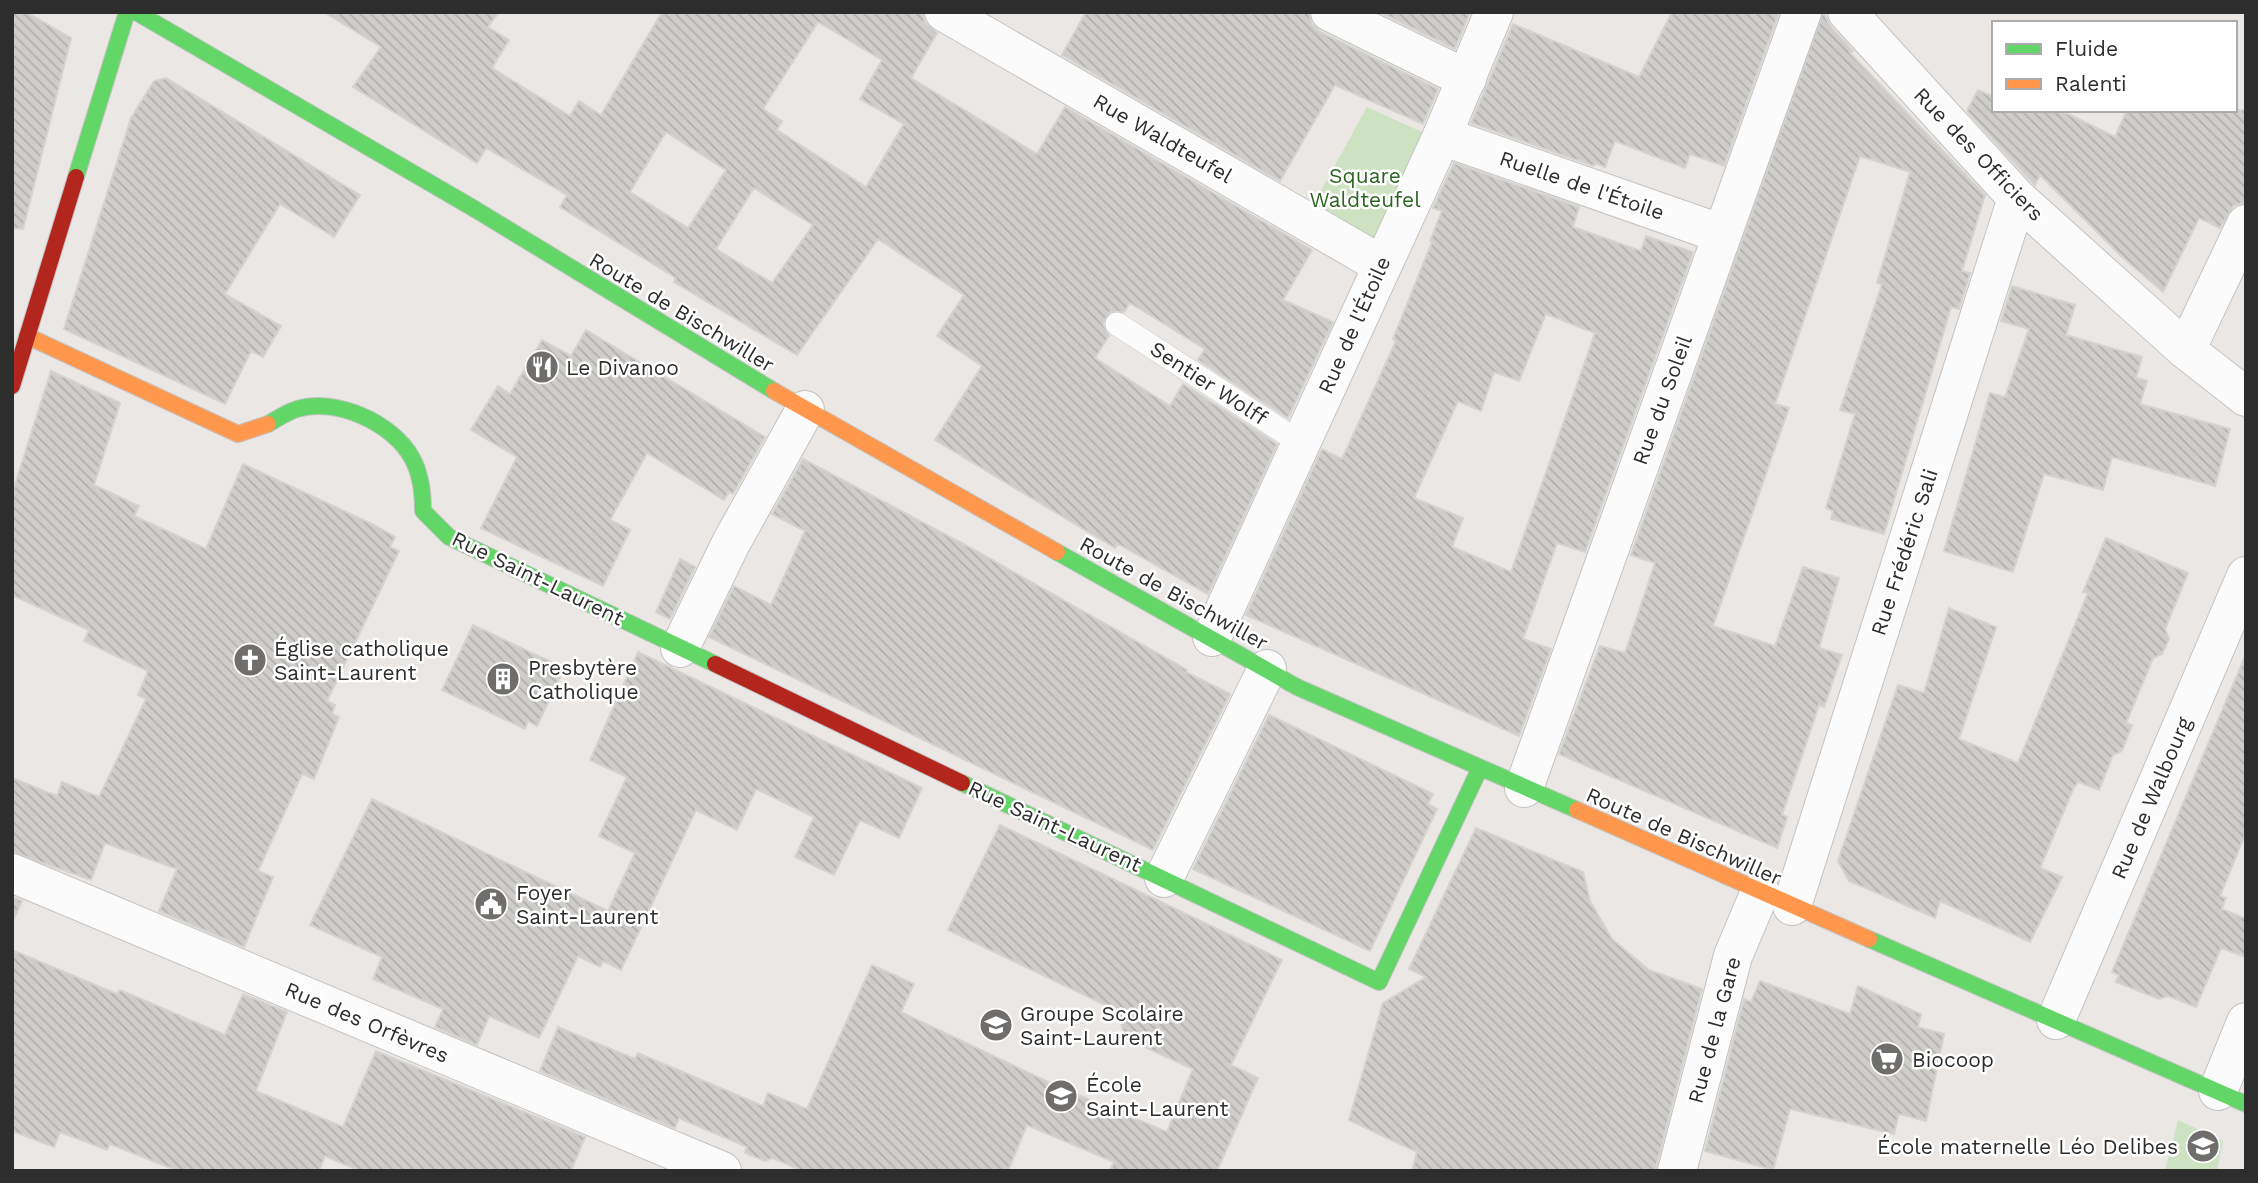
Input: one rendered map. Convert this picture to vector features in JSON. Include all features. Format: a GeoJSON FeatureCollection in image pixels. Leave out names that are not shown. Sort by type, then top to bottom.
{"type":"FeatureCollection","features":[{"type":"Feature","properties":{"kind":"main road"},"geometry":{"type":"LineString","coordinates":[[12,386],[127,12]]}},
{"type":"Feature","properties":{"kind":"main road","name":"Route de Bischwiller"},"geometry":{"type":"LineString","coordinates":[[136,12],[473,208],[805,410],[1297,687],[2232,1098]]}},
{"type":"Feature","properties":{"kind":"main road","name":"Rue Saint-Laurent"},"geometry":{"type":"LineString","coordinates":[[27,336],[238,434],[252,435],[282,414],[306,407],[341,411],[368,420],[395,437],[409,453],[422,486],[422,512],[449,537],[1379,982],[1479,768]]}},
{"type":"Feature","properties":{"kind":"street","name":"Rue Waldteufel"},"geometry":{"type":"LineString","coordinates":[[944,12],[1382,265]]}},
{"type":"Feature","properties":{"kind":"street"},"geometry":{"type":"LineString","coordinates":[[1330,12],[1466,79]]}},
{"type":"Feature","properties":{"kind":"street","name":"Rue de l'Étoile"},"geometry":{"type":"LineString","coordinates":[[1212,638],[1442,136],[1494,12]]}},
{"type":"Feature","properties":{"kind":"street","name":"Rue du Soleil"},"geometry":{"type":"LineString","coordinates":[[1524,788],[1802,12]]}},
{"type":"Feature","properties":{"kind":"street","name":"Rue des Officiers"},"geometry":{"type":"LineString","coordinates":[[1847,12],[2017,198],[2186,350],[2246,397]]}},
{"type":"Feature","properties":{"kind":"street","name":"Ruelle de l'Étoile"},"geometry":{"type":"LineString","coordinates":[[1442,136],[1722,234]]}},
{"type":"Feature","properties":{"kind":"street","name":"Rue Frédéric Sali"},"geometry":{"type":"LineString","coordinates":[[1776,899],[2017,198]]}},
{"type":"Feature","properties":{"kind":"street"},"geometry":{"type":"LineString","coordinates":[[2186,350],[2246,224]]}},
{"type":"Feature","properties":{"kind":"street"},"geometry":{"type":"LineString","coordinates":[[680,648],[731,543],[805,410]]}},
{"type":"Feature","properties":{"kind":"street","name":"Rue de Walbourg"},"geometry":{"type":"LineString","coordinates":[[2056,1020],[2246,576]]}},
{"type":"Feature","properties":{"kind":"street","name":"Rue Saint-Laurent"},"geometry":{"type":"LineString","coordinates":[[1164,878],[1267,669]]}},
{"type":"Feature","properties":{"kind":"street","name":"Rue des Orfèvres"},"geometry":{"type":"LineString","coordinates":[[12,873],[722,1171]]}},
{"type":"Feature","properties":{"kind":"street","name":"Rue de la Gare"},"geometry":{"type":"LineString","coordinates":[[1677,1171],[1733,956],[1776,899]]}},
{"type":"Feature","properties":{"kind":"street"},"geometry":{"type":"LineString","coordinates":[[2232,1098],[2246,1023]]}},
{"type":"Feature","properties":{"kind":"lane","name":"Sentier Wolff"},"geometry":{"type":"LineString","coordinates":[[1117,324],[1301,443]]}},
{"type":"Feature","properties":{"kind":"green space","name":"Square Waldteufel"},"geometry":{"type":"Polygon","coordinates":[[[1367,107],[1431,136],[1377,245],[1312,207],[1367,107]]]}},
{"type":"Feature","properties":{"kind":"green space","name":"École maternelle Léo Delibes"},"geometry":{"type":"Polygon","coordinates":[[[2178,1120],[2223,1141],[2217,1171],[2165,1171],[2178,1120]]]}},
{"type":"Feature","properties":{"kind":"building"},"geometry":{"type":"Polygon","coordinates":[[[12,12],[26,12],[71,38],[23,229],[12,228],[12,12]]]}},
{"type":"Feature","properties":{"kind":"building"},"geometry":{"type":"Polygon","coordinates":[[[324,12],[499,12],[488,27],[509,40],[492,68],[570,116],[579,101],[601,115],[662,12],[922,12],[925,23],[937,33],[911,78],[1037,154],[1065,107],[1312,250],[1283,300],[1333,322],[1288,418],[1198,360],[1205,349],[1130,303],[1124,312],[1110,312],[1103,323],[1109,336],[1095,358],[1170,406],[1183,384],[1277,444],[1208,594],[1118,544],[1115,548],[935,440],[982,366],[937,336],[964,295],[878,239],[797,355],[674,282],[676,278],[560,207],[567,195],[486,148],[477,163],[353,87],[381,47],[324,12]],[[818,22],[763,109],[782,121],[777,130],[866,187],[904,124],[860,99],[882,60],[818,22]],[[666,132],[630,192],[688,228],[726,170],[666,132]],[[754,188],[716,249],[772,283],[813,225],[754,188]]]}},
{"type":"Feature","properties":{"kind":"building"},"geometry":{"type":"Polygon","coordinates":[[[1086,12],[1308,12],[1312,24],[1320,32],[1438,89],[1423,124],[1335,85],[1280,181],[1062,55],[1086,12]]]}},
{"type":"Feature","properties":{"kind":"building"},"geometry":{"type":"Polygon","coordinates":[[[1380,12],[1470,12],[1455,49],[1380,12]]]}},
{"type":"Feature","properties":{"kind":"building"},"geometry":{"type":"Polygon","coordinates":[[[1672,12],[1779,12],[1724,166],[1690,154],[1685,168],[1615,141],[1605,167],[1595,163],[1594,166],[1471,123],[1513,24],[1639,77],[1672,12]]]}},
{"type":"Feature","properties":{"kind":"building"},"geometry":{"type":"Polygon","coordinates":[[[1823,12],[1831,27],[1853,51],[1850,53],[1985,195],[1962,271],[1970,273],[1959,309],[1951,307],[1884,534],[1831,519],[1833,511],[1826,508],[1855,414],[1840,410],[1882,284],[1877,283],[1910,172],[1860,156],[1775,404],[1789,408],[1713,626],[1775,646],[1803,567],[1839,578],[1819,648],[1842,655],[1824,707],[1819,705],[1782,815],[1787,817],[1777,848],[1559,754],[1600,646],[1625,653],[1655,563],[1631,555],[1823,12]]]}},
{"type":"Feature","properties":{"kind":"building"},"geometry":{"type":"Polygon","coordinates":[[[166,78],[360,195],[334,237],[280,204],[225,294],[281,326],[263,357],[251,351],[225,404],[64,329],[131,118],[154,81],[166,78]]]}},
{"type":"Feature","properties":{"kind":"building"},"geometry":{"type":"Polygon","coordinates":[[[1978,90],[1992,96],[1992,112],[2064,112],[2115,137],[2126,112],[2246,110],[2246,202],[2233,206],[2220,228],[2199,218],[2163,292],[2120,255],[2040,175],[2035,185],[1967,111],[1978,90]]]}},
{"type":"Feature","properties":{"kind":"building"},"geometry":{"type":"Polygon","coordinates":[[[1454,163],[1579,207],[1573,227],[1641,251],[1646,236],[1693,252],[1585,552],[1557,543],[1523,639],[1551,649],[1519,736],[1246,615],[1322,449],[1342,459],[1396,341],[1393,339],[1432,242],[1430,241],[1442,211],[1433,208],[1454,163]],[[1546,314],[1519,381],[1494,372],[1481,411],[1458,401],[1414,498],[1463,518],[1452,547],[1511,572],[1595,333],[1546,314]]]}},
{"type":"Feature","properties":{"kind":"building"},"geometry":{"type":"Polygon","coordinates":[[[2012,286],[2075,305],[2066,335],[2142,357],[2136,378],[2147,381],[2140,404],[2230,429],[2215,486],[2112,457],[2103,490],[2044,474],[2013,572],[1944,551],[1990,393],[2005,397],[2029,329],[2001,321],[2012,286]]]}},
{"type":"Feature","properties":{"kind":"building"},"geometry":{"type":"Polygon","coordinates":[[[586,330],[765,437],[733,494],[729,492],[724,500],[647,453],[610,520],[630,530],[603,586],[481,528],[517,457],[471,430],[498,386],[510,394],[542,340],[571,356],[586,330]]]}},
{"type":"Feature","properties":{"kind":"building"},"geometry":{"type":"Polygon","coordinates":[[[51,371],[120,403],[94,485],[139,506],[134,516],[206,549],[243,464],[395,537],[390,547],[399,551],[327,701],[335,705],[332,714],[339,717],[314,779],[302,774],[258,871],[273,877],[244,947],[159,911],[177,869],[105,843],[91,880],[12,852],[12,778],[57,796],[62,782],[99,797],[146,699],[138,695],[148,671],[84,641],[89,630],[12,595],[12,494],[51,371]]]}},
{"type":"Feature","properties":{"kind":"building"},"geometry":{"type":"Polygon","coordinates":[[[803,459],[971,548],[1187,670],[1186,672],[1230,694],[1153,850],[709,637],[734,586],[771,605],[805,531],[772,514],[803,459]]]}},
{"type":"Feature","properties":{"kind":"building"},"geometry":{"type":"Polygon","coordinates":[[[2106,538],[2188,573],[2165,629],[2169,639],[2162,654],[2153,658],[2126,723],[2132,725],[2122,751],[2113,755],[2099,790],[2079,782],[2074,787],[2040,868],[2062,877],[2030,942],[1940,901],[1935,918],[1849,881],[1838,861],[1898,685],[1924,693],[1949,608],[1996,627],[1959,739],[2018,763],[2088,593],[2083,592],[2106,538]]]}},
{"type":"Feature","properties":{"kind":"building"},"geometry":{"type":"Polygon","coordinates":[[[680,559],[695,567],[670,619],[656,612],[680,559]]]}},
{"type":"Feature","properties":{"kind":"building","name":"Presbytère Catholique"},"geometry":{"type":"Polygon","coordinates":[[[473,625],[564,668],[537,726],[528,721],[525,729],[442,690],[473,625]]]}},
{"type":"Feature","properties":{"kind":"building"},"geometry":{"type":"Polygon","coordinates":[[[638,652],[922,788],[899,838],[860,820],[834,875],[795,857],[814,817],[756,789],[737,830],[696,810],[621,970],[603,961],[600,967],[578,956],[539,1038],[489,1016],[477,1045],[435,1027],[443,1009],[373,979],[382,957],[310,925],[372,799],[608,911],[635,853],[599,836],[627,777],[590,760],[638,652]]]}},
{"type":"Feature","properties":{"kind":"building"},"geometry":{"type":"Polygon","coordinates":[[[2246,654],[2246,832],[2220,896],[2226,898],[2222,909],[2246,919],[2246,957],[2221,948],[2196,1007],[2168,996],[2159,999],[2116,982],[2119,975],[2112,972],[2246,654]]]}},
{"type":"Feature","properties":{"kind":"building"},"geometry":{"type":"Polygon","coordinates":[[[1269,715],[1433,794],[1428,804],[1437,809],[1370,951],[1193,869],[1269,715]]]}},
{"type":"Feature","properties":{"kind":"building"},"geometry":{"type":"Polygon","coordinates":[[[1000,825],[1282,960],[1231,1065],[1258,1078],[1217,1171],[1109,1171],[1114,1162],[1027,1125],[1008,1171],[802,1171],[773,1158],[765,1161],[745,1153],[747,1147],[679,1118],[675,1128],[540,1071],[558,1027],[635,1059],[638,1053],[763,1106],[768,1093],[807,1109],[872,965],[914,984],[901,1012],[1048,1082],[1167,1132],[1193,1069],[1125,1038],[1118,1011],[948,930],[1000,825]]]}},
{"type":"Feature","properties":{"kind":"building"},"geometry":{"type":"Polygon","coordinates":[[[1476,828],[1583,872],[1590,901],[1612,939],[1649,970],[1702,989],[1655,1171],[1412,1171],[1417,1152],[1349,1120],[1383,1003],[1426,977],[1409,969],[1476,828]]]}},
{"type":"Feature","properties":{"kind":"building"},"geometry":{"type":"Polygon","coordinates":[[[12,897],[22,901],[12,923],[12,897]]]}},
{"type":"Feature","properties":{"kind":"building"},"geometry":{"type":"Polygon","coordinates":[[[12,950],[117,994],[120,990],[225,1035],[243,994],[287,1012],[256,1091],[343,1127],[376,1051],[585,1137],[571,1171],[360,1171],[325,1156],[319,1171],[178,1171],[110,1144],[107,1150],[60,1132],[54,1147],[12,1131],[12,950]]]}},
{"type":"Feature","properties":{"kind":"building"},"geometry":{"type":"Polygon","coordinates":[[[1760,981],[1850,1014],[1858,986],[1921,1014],[1918,1027],[1944,1034],[1926,1121],[1899,1114],[1894,1134],[1790,1109],[1773,1170],[1705,1151],[1744,999],[1751,1002],[1760,981]]]}},
{"type":"Feature","properties":{"kind":"traffic: fast"},"geometry":{"type":"LineString","coordinates":[[76,177],[127,12]]}},
{"type":"Feature","properties":{"kind":"traffic: fast"},"geometry":{"type":"LineString","coordinates":[[136,12],[473,208],[774,391]]}},
{"type":"Feature","properties":{"kind":"traffic: fast"},"geometry":{"type":"LineString","coordinates":[[268,424],[293,410],[312,406],[346,410],[378,424],[392,434],[412,458],[421,484],[423,511],[449,537],[715,664]]}},
{"type":"Feature","properties":{"kind":"traffic: fast"},"geometry":{"type":"LineString","coordinates":[[1057,552],[1297,687],[1577,810]]}},
{"type":"Feature","properties":{"kind":"traffic: fast"},"geometry":{"type":"LineString","coordinates":[[962,783],[1379,982],[1480,768]]}},
{"type":"Feature","properties":{"kind":"traffic: fast"},"geometry":{"type":"LineString","coordinates":[[1869,939],[2246,1104]]}},
{"type":"Feature","properties":{"kind":"traffic: slow"},"geometry":{"type":"LineString","coordinates":[[27,336],[238,434],[268,424]]}},
{"type":"Feature","properties":{"kind":"traffic: slow"},"geometry":{"type":"LineString","coordinates":[[774,391],[1057,552]]}},
{"type":"Feature","properties":{"kind":"traffic: slow"},"geometry":{"type":"LineString","coordinates":[[1577,810],[1869,939]]}},
{"type":"Feature","properties":{"kind":"traffic: jam"},"geometry":{"type":"LineString","coordinates":[[12,386],[76,177]]}},
{"type":"Feature","properties":{"kind":"traffic: jam"},"geometry":{"type":"LineString","coordinates":[[715,664],[962,783]]}},
{"type":"Feature","properties":{"kind":"place","name":"Le Divanoo"},"geometry":{"type":"Point","coordinates":[542,367]}},
{"type":"Feature","properties":{"kind":"place","name":"Église catholique Saint-Laurent"},"geometry":{"type":"Point","coordinates":[250,660]}},
{"type":"Feature","properties":{"kind":"place","name":"Presbytère Catholique"},"geometry":{"type":"Point","coordinates":[503,679]}},
{"type":"Feature","properties":{"kind":"place","name":"Foyer Saint-Laurent"},"geometry":{"type":"Point","coordinates":[491,904]}},
{"type":"Feature","properties":{"kind":"place","name":"Groupe Scolaire Saint-Laurent"},"geometry":{"type":"Point","coordinates":[996,1025]}},
{"type":"Feature","properties":{"kind":"place","name":"Biocoop"},"geometry":{"type":"Point","coordinates":[1887,1059]}},
{"type":"Feature","properties":{"kind":"place","name":"École Saint-Laurent"},"geometry":{"type":"Point","coordinates":[1061,1096]}},
{"type":"Feature","properties":{"kind":"place","name":"École maternelle Léo Delibes"},"geometry":{"type":"Point","coordinates":[2203,1146]}}]}
